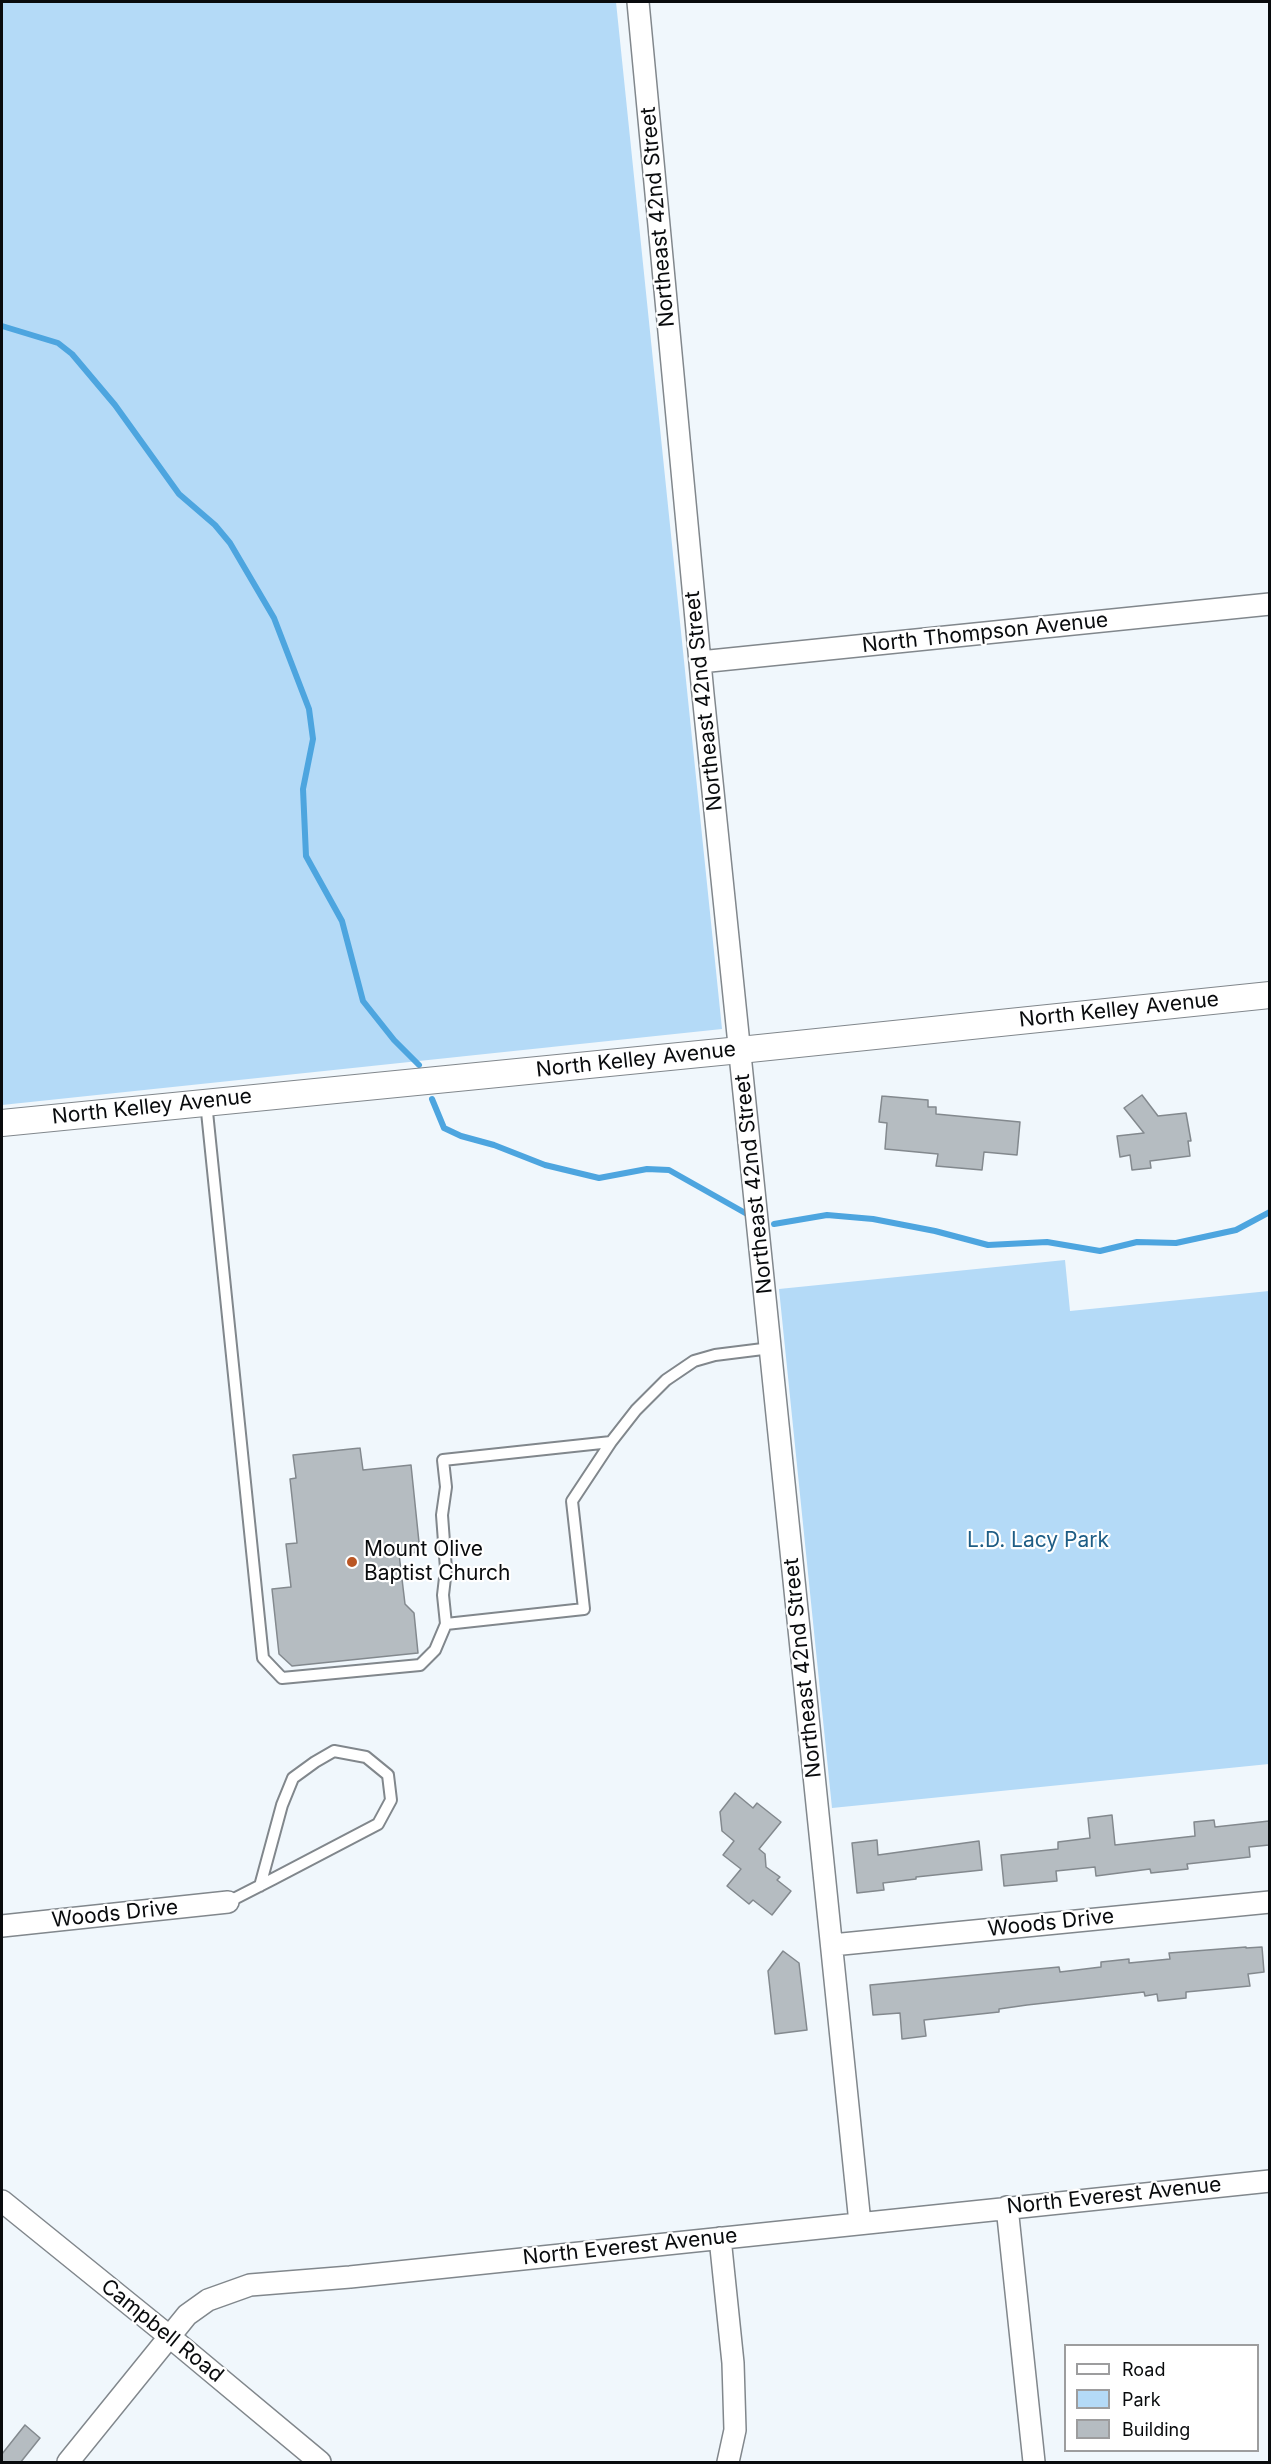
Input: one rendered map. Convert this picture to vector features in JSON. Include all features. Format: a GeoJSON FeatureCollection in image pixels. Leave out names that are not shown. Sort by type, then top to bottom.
{"type":"FeatureCollection","features":[{"type":"Feature","properties":{"kind":"street","name":"Northeast 42nd Street"},"geometry":{"type":"LineString","coordinates":[[638,2],[700,662],[860,2223]]}},
{"type":"Feature","properties":{"kind":"street","name":"North Thompson Avenue"},"geometry":{"type":"LineString","coordinates":[[700,662],[1269,604]]}},
{"type":"Feature","properties":{"kind":"street","name":"North Kelley Avenue"},"geometry":{"type":"LineString","coordinates":[[2,1123],[1269,995]]}},
{"type":"Feature","properties":{"kind":"street","name":"Woods Drive"},"geometry":{"type":"LineString","coordinates":[[2,1926],[228,1902]]}},
{"type":"Feature","properties":{"kind":"street","name":"Woods Drive"},"geometry":{"type":"LineString","coordinates":[[832,1945],[1269,1902]]}},
{"type":"Feature","properties":{"kind":"street","name":"North Everest Avenue"},"geometry":{"type":"LineString","coordinates":[[68,2463],[187,2315],[208,2300],[250,2285],[350,2277],[1269,2181]]}},
{"type":"Feature","properties":{"kind":"street","name":"Campbell Road"},"geometry":{"type":"LineString","coordinates":[[2,2201],[170,2337],[320,2463]]}},
{"type":"Feature","properties":{"kind":"street"},"geometry":{"type":"LineString","coordinates":[[1007,2207],[1034,2463]]}},
{"type":"Feature","properties":{"kind":"street"},"geometry":{"type":"LineString","coordinates":[[720,2238],[733,2363],[735,2430],[728,2463]]}},
{"type":"Feature","properties":{"kind":"lane"},"geometry":{"type":"LineString","coordinates":[[206,1102],[263,1658],[282,1678],[420,1665],[435,1650],[446,1624],[443,1595],[446,1569],[442,1515],[446,1487],[443,1460],[611,1442]]}},
{"type":"Feature","properties":{"kind":"lane"},"geometry":{"type":"LineString","coordinates":[[446,1624],[584,1609],[572,1501],[611,1442],[636,1410],[666,1380],[694,1361],[715,1355],[771,1348]]}},
{"type":"Feature","properties":{"kind":"lane"},"geometry":{"type":"LineString","coordinates":[[228,1902],[260,1886],[378,1824],[391,1800],[388,1775],[366,1758],[334,1751],[293,1778],[282,1804],[260,1886]]}},
{"type":"Feature","properties":{"kind":"green space"},"geometry":{"type":"Polygon","coordinates":[[[2,2],[616,2],[722,1029],[2,1105],[2,2]]]}},
{"type":"Feature","properties":{"kind":"green space","name":"L.D. Lacy Park"},"geometry":{"type":"Polygon","coordinates":[[[1065,1260],[1070,1311],[1269,1291],[1269,1764],[832,1808],[779,1289],[1065,1260]]]}},
{"type":"Feature","properties":{"kind":"building"},"geometry":{"type":"Polygon","coordinates":[[[1142,1095],[1158,1116],[1186,1113],[1191,1141],[1188,1141],[1190,1156],[1150,1161],[1151,1168],[1132,1170],[1130,1155],[1120,1157],[1117,1136],[1144,1133],[1124,1108],[1142,1095]]]}},
{"type":"Feature","properties":{"kind":"building"},"geometry":{"type":"Polygon","coordinates":[[[882,1096],[928,1100],[928,1107],[936,1107],[936,1114],[1020,1122],[1017,1155],[984,1152],[982,1170],[936,1166],[938,1154],[885,1149],[887,1123],[879,1122],[882,1096]]]}},
{"type":"Feature","properties":{"kind":"building"},"geometry":{"type":"Polygon","coordinates":[[[360,1448],[363,1470],[411,1465],[420,1552],[399,1554],[405,1604],[414,1613],[418,1653],[292,1666],[279,1654],[272,1589],[291,1587],[286,1544],[297,1543],[290,1479],[296,1478],[293,1455],[360,1448]]]}},
{"type":"Feature","properties":{"kind":"building"},"geometry":{"type":"Polygon","coordinates":[[[735,1793],[753,1808],[757,1803],[781,1822],[759,1849],[765,1854],[766,1867],[780,1877],[777,1880],[791,1891],[772,1915],[753,1900],[749,1904],[727,1886],[741,1869],[723,1855],[734,1841],[722,1831],[720,1812],[735,1793]]]}},
{"type":"Feature","properties":{"kind":"building"},"geometry":{"type":"Polygon","coordinates":[[[1112,1815],[1115,1845],[1195,1836],[1194,1822],[1214,1820],[1215,1827],[1269,1821],[1269,1845],[1249,1847],[1250,1857],[1187,1864],[1188,1869],[1151,1873],[1150,1869],[1096,1876],[1095,1867],[1056,1871],[1057,1881],[1004,1886],[1001,1855],[1058,1849],[1058,1842],[1090,1838],[1088,1818],[1112,1815]]]}},
{"type":"Feature","properties":{"kind":"building"},"geometry":{"type":"Polygon","coordinates":[[[877,1840],[878,1855],[979,1841],[982,1870],[883,1883],[884,1890],[857,1893],[852,1843],[877,1840]]]}},
{"type":"Feature","properties":{"kind":"building"},"geometry":{"type":"Polygon","coordinates":[[[1262,1947],[1264,1972],[1248,1974],[1250,1986],[1186,1992],[1186,1998],[1158,2001],[1157,1994],[1145,1996],[1144,1992],[999,2009],[999,2012],[924,2020],[926,2036],[902,2039],[900,2013],[873,2015],[870,1985],[1059,1967],[1060,1972],[1101,1967],[1101,1962],[1129,1959],[1129,1963],[1170,1959],[1169,1953],[1262,1947]]]}},
{"type":"Feature","properties":{"kind":"building"},"geometry":{"type":"Polygon","coordinates":[[[783,1951],[799,1963],[807,2030],[775,2034],[768,1971],[783,1951]]]}},
{"type":"Feature","properties":{"kind":"building"},"geometry":{"type":"Polygon","coordinates":[[[25,2425],[40,2438],[20,2463],[2,2463],[2,2454],[25,2425]]]}},
{"type":"Feature","properties":{"kind":"waterway"},"geometry":{"type":"LineString","coordinates":[[2,326],[58,343],[72,354],[115,405],[179,494],[215,525],[230,543],[274,618],[309,709],[313,739],[303,789],[306,856],[342,921],[363,1001],[394,1040],[419,1065]]}},
{"type":"Feature","properties":{"kind":"waterway"},"geometry":{"type":"LineString","coordinates":[[432,1099],[444,1128],[461,1136],[494,1145],[545,1165],[599,1178],[647,1169],[669,1170],[747,1214]]}},
{"type":"Feature","properties":{"kind":"waterway"},"geometry":{"type":"LineString","coordinates":[[774,1224],[827,1215],[873,1219],[935,1231],[988,1245],[1047,1242],[1100,1251],[1137,1242],[1176,1243],[1236,1230],[1270,1212]]}},
{"type":"Feature","properties":{"kind":"place","name":"Mount Olive Baptist Church"},"geometry":{"type":"Point","coordinates":[352,1562]}}]}
